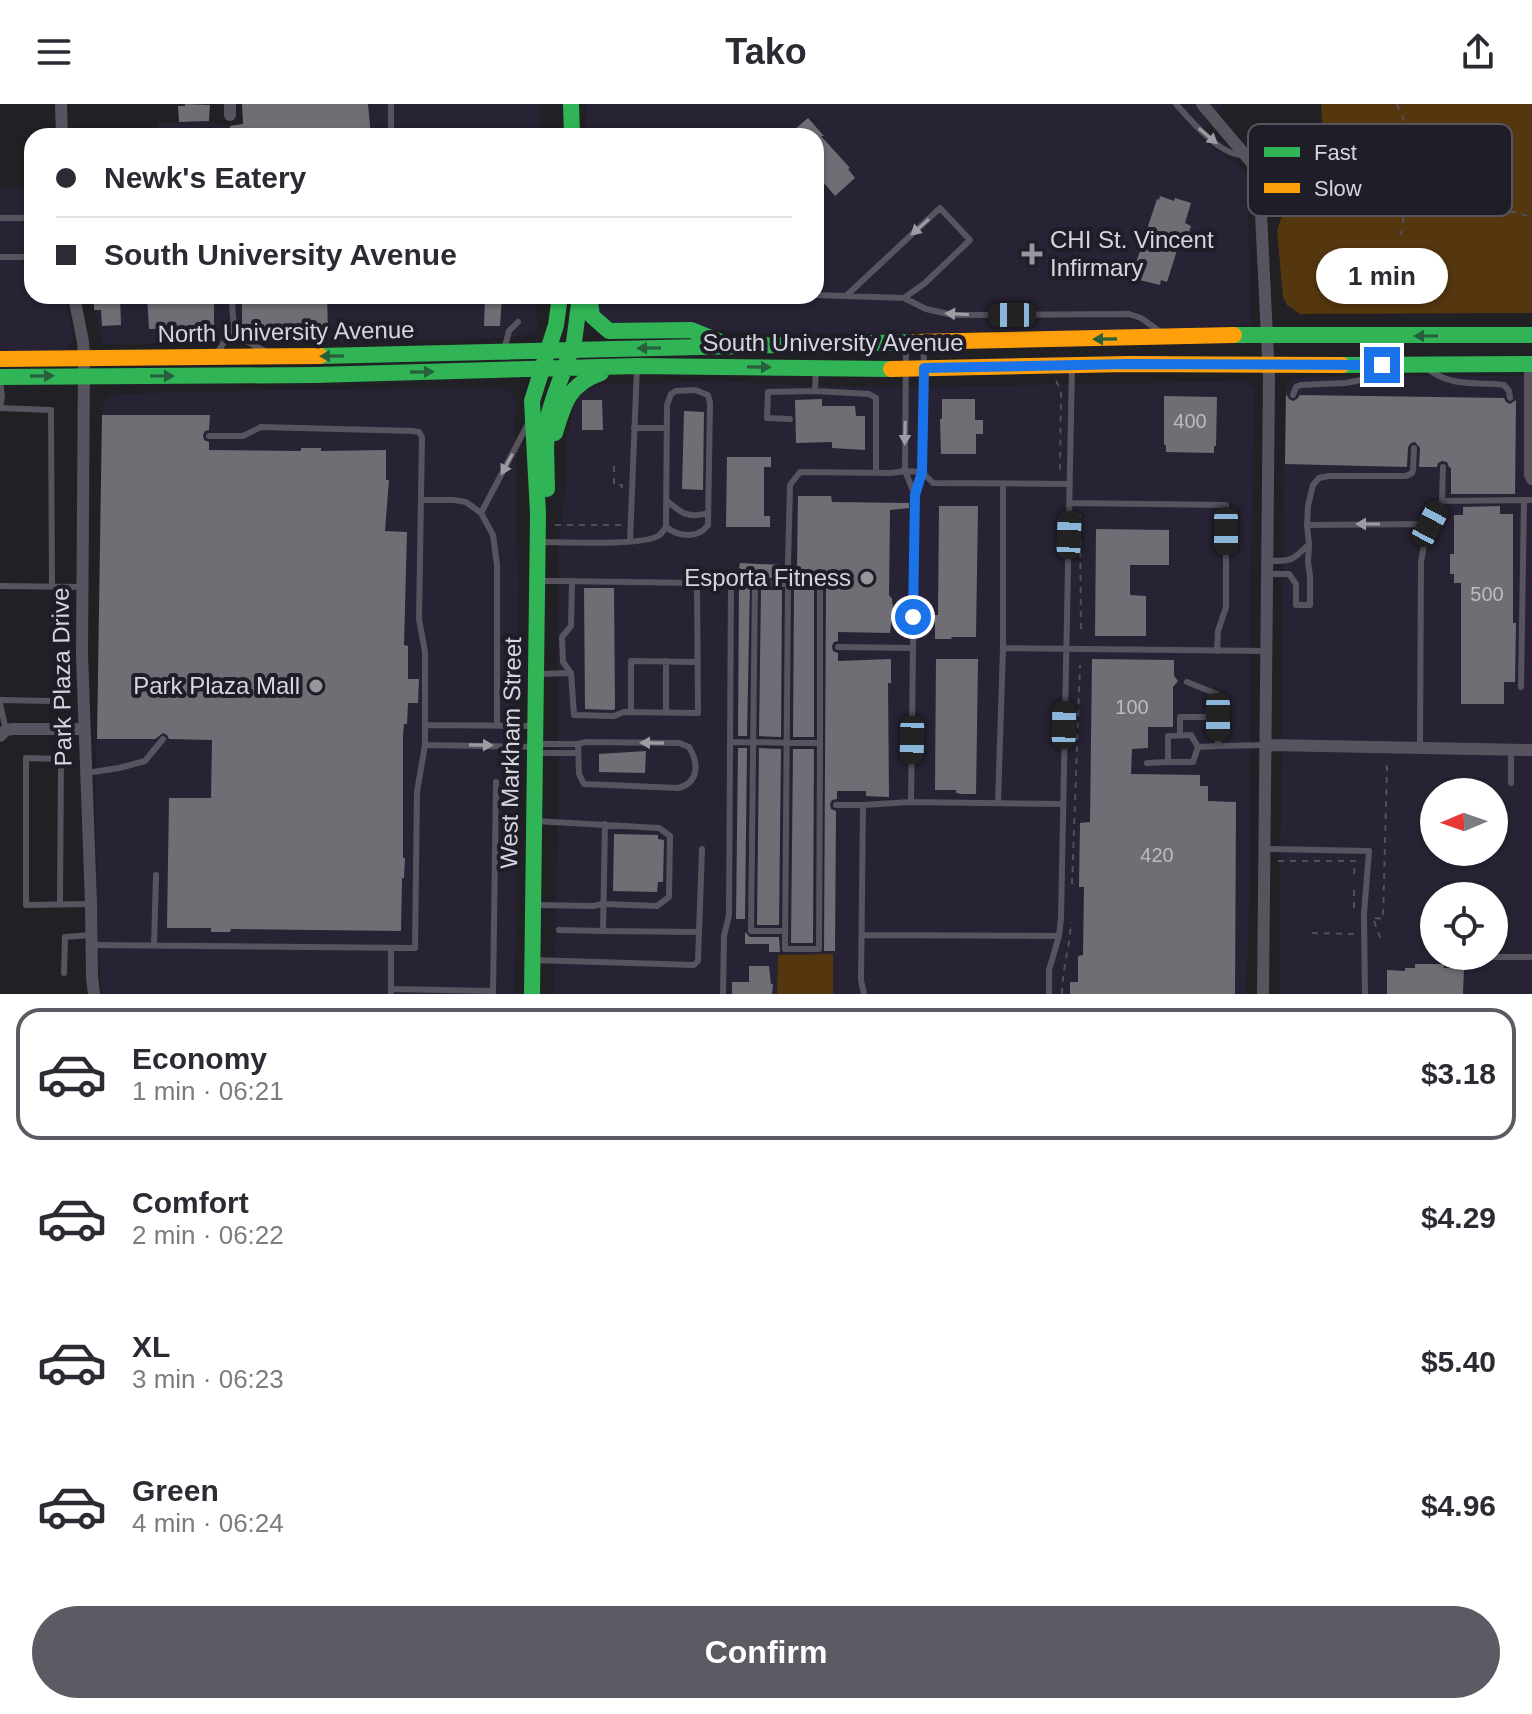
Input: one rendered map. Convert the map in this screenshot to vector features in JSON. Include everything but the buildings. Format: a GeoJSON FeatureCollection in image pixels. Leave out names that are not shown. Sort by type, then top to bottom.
{"type":"FeatureCollection","features":[{"type":"Feature","properties":{"kind":"main road"},"geometry":{"type":"LineString","coordinates":[[571,104],[572,128]]}},
{"type":"Feature","properties":{"kind":"main road","name":"West Markham Street"},"geometry":{"type":"LineString","coordinates":[[532,994],[538,513],[532,401],[560,304]]}},
{"type":"Feature","properties":{"kind":"main road","name":"West Markham Street"},"geometry":{"type":"LineString","coordinates":[[538,513],[547,490],[548,418],[558,382],[573,349],[579,304]]}},
{"type":"Feature","properties":{"kind":"main road"},"geometry":{"type":"LineString","coordinates":[[590,304],[592,316],[609,331],[691,330],[732,346]]}},
{"type":"Feature","properties":{"kind":"main road","name":"South University Avenue"},"geometry":{"type":"LineString","coordinates":[[573,349],[1267,335],[1532,335]]}},
{"type":"Feature","properties":{"kind":"main road"},"geometry":{"type":"LineString","coordinates":[[1471,336],[1512,345],[1531,363]]}},
{"type":"Feature","properties":{"kind":"main road","name":"North University Avenue"},"geometry":{"type":"LineString","coordinates":[[0,359],[278,357],[573,349]]}},
{"type":"Feature","properties":{"kind":"main road","name":"South University Avenue"},"geometry":{"type":"LineString","coordinates":[[565,370],[631,367],[906,369],[1531,363]]}},
{"type":"Feature","properties":{"kind":"main road"},"geometry":{"type":"LineString","coordinates":[[548,455],[566,398],[579,381],[631,367]]}},
{"type":"Feature","properties":{"kind":"main road","name":"North University Avenue"},"geometry":{"type":"LineString","coordinates":[[0,379],[565,370]]}},
{"type":"Feature","properties":{"kind":"street"},"geometry":{"type":"LineString","coordinates":[[61,104],[62,128]]}},
{"type":"Feature","properties":{"kind":"street"},"geometry":{"type":"LineString","coordinates":[[1202,104],[1248,158]]}},
{"type":"Feature","properties":{"kind":"street"},"geometry":{"type":"LineString","coordinates":[[1261,216],[1269,365],[1263,994]]}},
{"type":"Feature","properties":{"kind":"street","name":"Park Plaza Drive"},"geometry":{"type":"LineString","coordinates":[[76,304],[84,359],[83,729],[94,994]]}},
{"type":"Feature","properties":{"kind":"street"},"geometry":{"type":"LineString","coordinates":[[1531,363],[1532,479]]}},
{"type":"Feature","properties":{"kind":"street"},"geometry":{"type":"LineString","coordinates":[[3,733],[83,729]]}},
{"type":"Feature","properties":{"kind":"street"},"geometry":{"type":"LineString","coordinates":[[1266,745],[1532,750]]}},
{"type":"Feature","properties":{"kind":"lane"},"geometry":{"type":"LineString","coordinates":[[391,104],[391,128]]}},
{"type":"Feature","properties":{"kind":"lane"},"geometry":{"type":"LineString","coordinates":[[1176,104],[1213,141],[1235,156],[1246,155]]}},
{"type":"Feature","properties":{"kind":"lane"},"geometry":{"type":"LineString","coordinates":[[846,296],[940,208],[970,240],[925,283],[904,298]]}},
{"type":"Feature","properties":{"kind":"lane"},"geometry":{"type":"LineString","coordinates":[[0,218],[24,218]]}},
{"type":"Feature","properties":{"kind":"lane"},"geometry":{"type":"LineString","coordinates":[[0,257],[24,257]]}},
{"type":"Feature","properties":{"kind":"lane"},"geometry":{"type":"LineString","coordinates":[[824,295],[904,298],[926,309],[953,315],[1129,314],[1141,318],[1168,338]]}},
{"type":"Feature","properties":{"kind":"lane"},"geometry":{"type":"LineString","coordinates":[[232,304],[233,326],[240,338],[278,357]]}},
{"type":"Feature","properties":{"kind":"lane"},"geometry":{"type":"LineString","coordinates":[[503,352],[509,331],[518,322]]}},
{"type":"Feature","properties":{"kind":"lane"},"geometry":{"type":"LineString","coordinates":[[205,358],[220,349],[233,326]]}},
{"type":"Feature","properties":{"kind":"lane"},"geometry":{"type":"LineString","coordinates":[[906,343],[905,471],[915,495]]}},
{"type":"Feature","properties":{"kind":"lane"},"geometry":{"type":"LineString","coordinates":[[911,802],[915,495],[922,472],[924,343]]}},
{"type":"Feature","properties":{"kind":"lane"},"geometry":{"type":"LineString","coordinates":[[1293,395],[1301,385],[1346,383],[1417,365],[1458,383],[1504,385],[1510,398]]}},
{"type":"Feature","properties":{"kind":"lane"},"geometry":{"type":"LineString","coordinates":[[1049,994],[1049,970],[1059,936],[1072,366]]}},
{"type":"Feature","properties":{"kind":"lane"},"geometry":{"type":"LineString","coordinates":[[630,541],[634,428],[631,367]]}},
{"type":"Feature","properties":{"kind":"lane"},"geometry":{"type":"LineString","coordinates":[[815,391],[816,368]]}},
{"type":"Feature","properties":{"kind":"lane"},"geometry":{"type":"LineString","coordinates":[[0,379],[0,408],[51,410],[52,587]]}},
{"type":"Feature","properties":{"kind":"lane"},"geometry":{"type":"LineString","coordinates":[[537,542],[630,541],[657,537],[666,527],[667,405],[671,394],[676,391],[695,390],[708,395],[710,403],[708,525],[704,531],[694,535],[681,535],[666,527]]}},
{"type":"Feature","properties":{"kind":"lane"},"geometry":{"type":"LineString","coordinates":[[790,419],[767,418],[768,392],[815,391],[869,394],[876,398],[876,473]]}},
{"type":"Feature","properties":{"kind":"lane"},"geometry":{"type":"LineString","coordinates":[[481,513],[532,415]]}},
{"type":"Feature","properties":{"kind":"lane"},"geometry":{"type":"LineString","coordinates":[[64,973],[65,937],[154,946],[415,948],[417,792],[425,745],[425,652],[419,619],[422,437],[419,432],[413,431],[261,427],[243,436],[209,436]]}},
{"type":"Feature","properties":{"kind":"lane"},"geometry":{"type":"LineString","coordinates":[[634,428],[666,428]]}},
{"type":"Feature","properties":{"kind":"lane"},"geometry":{"type":"LineString","coordinates":[[1268,568],[1289,574],[1296,584],[1296,605],[1310,605],[1307,525],[1313,485],[1319,478],[1329,476],[1406,476],[1412,473],[1414,448]]}},
{"type":"Feature","properties":{"kind":"lane"},"geometry":{"type":"LineString","coordinates":[[1420,747],[1421,562],[1427,529],[1442,501],[1443,467]]}},
{"type":"Feature","properties":{"kind":"lane"},"geometry":{"type":"LineString","coordinates":[[788,565],[790,485],[800,472],[905,471],[922,472],[933,483],[1070,484]]}},
{"type":"Feature","properties":{"kind":"lane"},"geometry":{"type":"LineString","coordinates":[[998,803],[1003,648],[1003,484]]}},
{"type":"Feature","properties":{"kind":"lane"},"geometry":{"type":"LineString","coordinates":[[421,500],[466,502],[481,513],[493,535],[497,555],[497,726]]}},
{"type":"Feature","properties":{"kind":"lane"},"geometry":{"type":"LineString","coordinates":[[666,500],[689,516],[708,513]]}},
{"type":"Feature","properties":{"kind":"lane"},"geometry":{"type":"LineString","coordinates":[[1442,501],[1528,500],[1521,687]]}},
{"type":"Feature","properties":{"kind":"lane"},"geometry":{"type":"LineString","coordinates":[[1069,503],[1226,505],[1226,607],[1218,631],[1217,651]]}},
{"type":"Feature","properties":{"kind":"lane"},"geometry":{"type":"LineString","coordinates":[[1307,525],[1430,524]]}},
{"type":"Feature","properties":{"kind":"lane"},"geometry":{"type":"LineString","coordinates":[[1268,568],[1295,558],[1309,544]]}},
{"type":"Feature","properties":{"kind":"lane"},"geometry":{"type":"LineString","coordinates":[[723,994],[724,936],[729,915],[731,583],[739,574]]}},
{"type":"Feature","properties":{"kind":"lane"},"geometry":{"type":"LineString","coordinates":[[536,581],[572,581],[697,583],[698,713],[574,715],[571,673],[563,662],[562,637],[571,626],[572,581]]}},
{"type":"Feature","properties":{"kind":"lane"},"geometry":{"type":"LineString","coordinates":[[785,931],[751,931],[755,584],[788,584],[820,584],[819,949],[785,949],[788,584]]}},
{"type":"Feature","properties":{"kind":"lane"},"geometry":{"type":"LineString","coordinates":[[0,586],[82,587]]}},
{"type":"Feature","properties":{"kind":"lane"},"geometry":{"type":"LineString","coordinates":[[838,647],[913,648]]}},
{"type":"Feature","properties":{"kind":"lane"},"geometry":{"type":"LineString","coordinates":[[1003,648],[1267,651]]}},
{"type":"Feature","properties":{"kind":"lane"},"geometry":{"type":"LineString","coordinates":[[631,712],[631,661],[698,662]]}},
{"type":"Feature","properties":{"kind":"lane"},"geometry":{"type":"LineString","coordinates":[[666,661],[666,712]]}},
{"type":"Feature","properties":{"kind":"lane"},"geometry":{"type":"LineString","coordinates":[[536,674],[571,673]]}},
{"type":"Feature","properties":{"kind":"lane"},"geometry":{"type":"LineString","coordinates":[[1187,682],[1217,694],[1218,746]]}},
{"type":"Feature","properties":{"kind":"lane"},"geometry":{"type":"LineString","coordinates":[[3,733],[0,702],[51,701]]}},
{"type":"Feature","properties":{"kind":"lane"},"geometry":{"type":"LineString","coordinates":[[1180,735],[1180,717],[1218,717]]}},
{"type":"Feature","properties":{"kind":"lane"},"geometry":{"type":"LineString","coordinates":[[425,725],[497,726],[536,743],[577,753]]}},
{"type":"Feature","properties":{"kind":"lane"},"geometry":{"type":"LineString","coordinates":[[1147,763],[1193,762],[1198,747],[1191,735],[1168,736],[1168,762]]}},
{"type":"Feature","properties":{"kind":"lane"},"geometry":{"type":"LineString","coordinates":[[86,773],[145,761],[163,739]]}},
{"type":"Feature","properties":{"kind":"lane"},"geometry":{"type":"LineString","coordinates":[[730,742],[820,743]]}},
{"type":"Feature","properties":{"kind":"lane"},"geometry":{"type":"LineString","coordinates":[[425,745],[679,743],[689,747],[695,756],[692,782],[678,788],[584,784],[579,774],[578,744]]}},
{"type":"Feature","properties":{"kind":"lane"},"geometry":{"type":"LineString","coordinates":[[1198,747],[1266,745]]}},
{"type":"Feature","properties":{"kind":"lane"},"geometry":{"type":"LineString","coordinates":[[1511,750],[1511,783]]}},
{"type":"Feature","properties":{"kind":"lane"},"geometry":{"type":"LineString","coordinates":[[60,904],[61,759],[26,758],[26,905],[91,904]]}},
{"type":"Feature","properties":{"kind":"lane"},"geometry":{"type":"LineString","coordinates":[[391,948],[391,992],[493,992],[496,782]]}},
{"type":"Feature","properties":{"kind":"lane"},"geometry":{"type":"LineString","coordinates":[[836,805],[911,802],[1062,804]]}},
{"type":"Feature","properties":{"kind":"lane"},"geometry":{"type":"LineString","coordinates":[[863,805],[861,980],[864,994]]}},
{"type":"Feature","properties":{"kind":"lane"},"geometry":{"type":"LineString","coordinates":[[533,905],[657,906],[669,897],[670,836],[665,831],[659,828],[535,821]]}},
{"type":"Feature","properties":{"kind":"lane"},"geometry":{"type":"LineString","coordinates":[[603,931],[605,824]]}},
{"type":"Feature","properties":{"kind":"lane"},"geometry":{"type":"LineString","coordinates":[[532,960],[694,965],[698,961],[702,849]]}},
{"type":"Feature","properties":{"kind":"lane"},"geometry":{"type":"LineString","coordinates":[[1265,849],[1369,851],[1364,914],[1365,994]]}},
{"type":"Feature","properties":{"kind":"lane"},"geometry":{"type":"LineString","coordinates":[[154,946],[156,875]]}},
{"type":"Feature","properties":{"kind":"lane"},"geometry":{"type":"LineString","coordinates":[[559,930],[699,932]]}},
{"type":"Feature","properties":{"kind":"lane"},"geometry":{"type":"LineString","coordinates":[[862,935],[1059,936]]}},
{"type":"Feature","properties":{"kind":"lane"},"geometry":{"type":"LineString","coordinates":[[1508,957],[1532,957]]}},
{"type":"Feature","properties":{"kind":"path"},"geometry":{"type":"LineString","coordinates":[[1397,104],[1406,124]]}},
{"type":"Feature","properties":{"kind":"path"},"geometry":{"type":"LineString","coordinates":[[1512,212],[1532,217]]}},
{"type":"Feature","properties":{"kind":"path"},"geometry":{"type":"LineString","coordinates":[[1401,235],[1404,216]]}},
{"type":"Feature","properties":{"kind":"path"},"geometry":{"type":"LineString","coordinates":[[1056,381],[1061,390],[1060,475]]}},
{"type":"Feature","properties":{"kind":"path"},"geometry":{"type":"LineString","coordinates":[[614,466],[614,485],[622,485]]}},
{"type":"Feature","properties":{"kind":"path"},"geometry":{"type":"LineString","coordinates":[[1080,515],[1081,635]]}},
{"type":"Feature","properties":{"kind":"path"},"geometry":{"type":"LineString","coordinates":[[555,525],[621,525]]}},
{"type":"Feature","properties":{"kind":"path"},"geometry":{"type":"LineString","coordinates":[[1072,887],[1080,665]]}},
{"type":"Feature","properties":{"kind":"path"},"geometry":{"type":"LineString","coordinates":[[1381,940],[1372,918],[1383,919],[1387,768],[1383,757]]}},
{"type":"Feature","properties":{"kind":"path"},"geometry":{"type":"LineString","coordinates":[[1278,861],[1355,861],[1354,874]]}},
{"type":"Feature","properties":{"kind":"path"},"geometry":{"type":"LineString","coordinates":[[1354,887],[1354,908]]}},
{"type":"Feature","properties":{"kind":"path"},"geometry":{"type":"LineString","coordinates":[[1062,994],[1071,918]]}},
{"type":"Feature","properties":{"kind":"path"},"geometry":{"type":"LineString","coordinates":[[1312,933],[1358,934]]}},
{"type":"Feature","properties":{"kind":"shaded area"},"geometry":{"type":"Polygon","coordinates":[[[242,104],[541,104],[540,128],[158,128],[158,123],[209,121],[222,125],[243,124],[242,104]]]}},
{"type":"Feature","properties":{"kind":"shaded area","name":"CHI St. Vincent Infirmary"},"geometry":{"type":"Polygon","coordinates":[[[586,104],[1224,104],[1199,137],[1239,164],[1247,177],[1251,325],[1097,331],[769,334],[692,328],[614,327],[601,320],[596,304],[824,304],[824,128],[585,128],[586,104]]]}},
{"type":"Feature","properties":{"kind":"shaded area"},"geometry":{"type":"Polygon","coordinates":[[[1321,104],[1532,104],[1532,313],[1300,314],[1287,305],[1283,297],[1277,230],[1282,216],[1512,216],[1512,124],[1322,124],[1321,104]]]}},
{"type":"Feature","properties":{"kind":"shaded area"},"geometry":{"type":"Polygon","coordinates":[[[0,189],[24,189],[24,304],[66,304],[74,337],[67,350],[0,351],[0,189]]]}},
{"type":"Feature","properties":{"kind":"shaded area"},"geometry":{"type":"Polygon","coordinates":[[[94,304],[536,304],[539,324],[534,333],[506,338],[280,344],[102,344],[94,304]]]}},
{"type":"Feature","properties":{"kind":"shaded area"},"geometry":{"type":"Polygon","coordinates":[[[1532,376],[1532,994],[1279,994],[1285,387],[1295,378],[1532,376]]]}},
{"type":"Feature","properties":{"kind":"shaded area"},"geometry":{"type":"Polygon","coordinates":[[[718,381],[924,387],[1243,381],[1254,388],[1246,994],[554,994],[559,543],[567,437],[573,410],[581,391],[597,385],[718,381]]]}},
{"type":"Feature","properties":{"kind":"shaded area","name":"Park Plaza Mall"},"geometry":{"type":"Polygon","coordinates":[[[498,388],[509,391],[517,404],[514,419],[519,582],[514,994],[103,994],[97,903],[96,771],[103,402],[115,394],[498,388]]]}},
{"type":"Feature","properties":{"kind":"shaded area"},"geometry":{"type":"Polygon","coordinates":[[[833,954],[833,994],[777,994],[778,955],[833,954]]]}},
{"type":"Feature","properties":{"kind":"traffic: fast"},"geometry":{"type":"LineString","coordinates":[[571,104],[572,128]]}},
{"type":"Feature","properties":{"kind":"traffic: fast"},"geometry":{"type":"LineString","coordinates":[[532,994],[538,513],[532,401],[556,325],[559,304]]}},
{"type":"Feature","properties":{"kind":"traffic: fast"},"geometry":{"type":"LineString","coordinates":[[547,489],[549,413],[574,342],[579,304]]}},
{"type":"Feature","properties":{"kind":"traffic: fast"},"geometry":{"type":"LineString","coordinates":[[590,304],[592,316],[609,331],[691,330],[723,343]]}},
{"type":"Feature","properties":{"kind":"traffic: fast"},"geometry":{"type":"LineString","coordinates":[[1234,335],[1532,335]]}},
{"type":"Feature","properties":{"kind":"traffic: fast"},"geometry":{"type":"LineString","coordinates":[[320,356],[914,342]]}},
{"type":"Feature","properties":{"kind":"traffic: fast"},"geometry":{"type":"LineString","coordinates":[[1342,365],[1532,364]]}},
{"type":"Feature","properties":{"kind":"traffic: fast"},"geometry":{"type":"LineString","coordinates":[[0,377],[315,375],[637,366],[891,369]]}},
{"type":"Feature","properties":{"kind":"traffic: fast"},"geometry":{"type":"LineString","coordinates":[[555,433],[569,396],[582,383],[601,373]]}},
{"type":"Feature","properties":{"kind":"traffic: slow"},"geometry":{"type":"LineString","coordinates":[[914,342],[1234,335]]}},
{"type":"Feature","properties":{"kind":"traffic: slow"},"geometry":{"type":"LineString","coordinates":[[0,359],[320,356]]}},
{"type":"Feature","properties":{"kind":"traffic: slow"},"geometry":{"type":"LineString","coordinates":[[891,369],[1128,364],[1342,365]]}},
{"type":"Feature","properties":{"kind":"place","name":"CHI St. Vincent Infirmary"},"geometry":{"type":"Point","coordinates":[1032,254]}},
{"type":"Feature","properties":{"kind":"place","name":"Esporta Fitness"},"geometry":{"type":"Point","coordinates":[867,578]}},
{"type":"Feature","properties":{"kind":"place","name":"Park Plaza Mall"},"geometry":{"type":"Point","coordinates":[316,686]}},
{"type":"Feature","properties":{"kind":"route"},"geometry":{"type":"LineString","coordinates":[[913,617],[915,495],[922,472],[924,368],[1128,364],[1382,365]]}}]}
